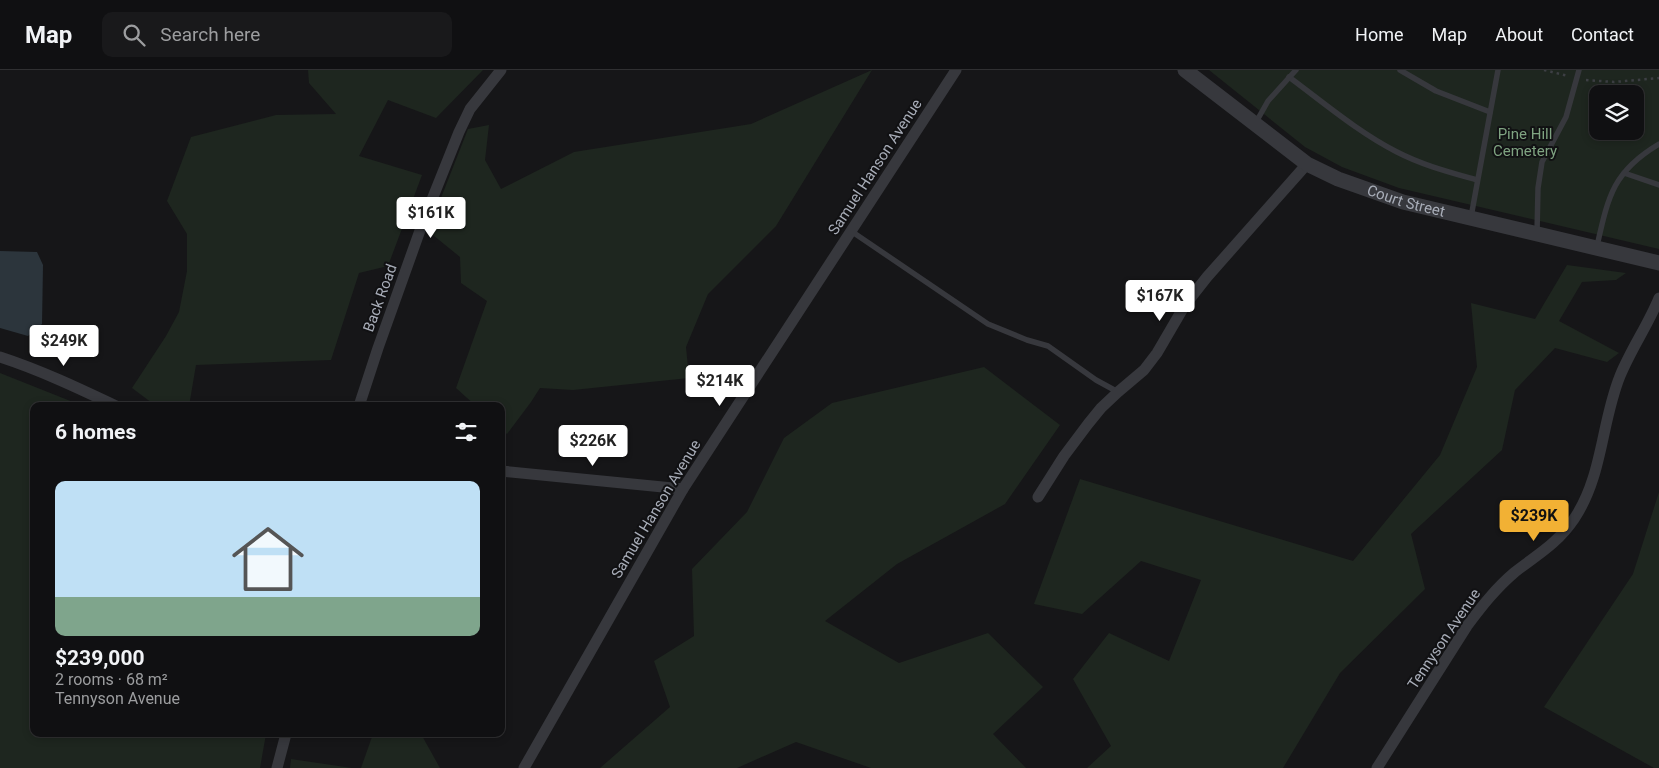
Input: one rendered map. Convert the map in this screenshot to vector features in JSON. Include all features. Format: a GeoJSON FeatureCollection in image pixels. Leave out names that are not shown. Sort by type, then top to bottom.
{"type":"FeatureCollection","features":[{"type":"Feature","properties":{"kind":"street","name":"Back Road"},"geometry":{"type":"LineString","coordinates":[[361,402],[378,348],[420,231],[459,132],[470,109],[501,70]]}},
{"type":"Feature","properties":{"kind":"street","name":"Samuel Hanson Avenue"},"geometry":{"type":"LineString","coordinates":[[524,768],[683,489],[956,70]]}},
{"type":"Feature","properties":{"kind":"street","name":"Court Street"},"geometry":{"type":"LineString","coordinates":[[1184,70],[1307,164],[1338,179],[1403,202],[1659,263]]}},
{"type":"Feature","properties":{"kind":"street"},"geometry":{"type":"LineString","coordinates":[[1038,497],[1064,456],[1088,424],[1101,408],[1144,370],[1157,354],[1185,305],[1207,277],[1307,164]]}},
{"type":"Feature","properties":{"kind":"street","name":"Tennyson Avenue"},"geometry":{"type":"LineString","coordinates":[[1377,768],[1482,605],[1516,572],[1547,549],[1574,519],[1592,483],[1620,376],[1659,298]]}},
{"type":"Feature","properties":{"kind":"street"},"geometry":{"type":"LineString","coordinates":[[0,357],[31,367],[107,402]]}},
{"type":"Feature","properties":{"kind":"street"},"geometry":{"type":"LineString","coordinates":[[505,471],[683,489]]}},
{"type":"Feature","properties":{"kind":"street"},"geometry":{"type":"LineString","coordinates":[[278,768],[285,737]]}},
{"type":"Feature","properties":{"kind":"lane"},"geometry":{"type":"LineString","coordinates":[[1254,125],[1268,101],[1296,70]]}},
{"type":"Feature","properties":{"kind":"lane"},"geometry":{"type":"LineString","coordinates":[[1400,70],[1436,91],[1490,112]]}},
{"type":"Feature","properties":{"kind":"lane"},"geometry":{"type":"LineString","coordinates":[[1470,217],[1498,70]]}},
{"type":"Feature","properties":{"kind":"lane"},"geometry":{"type":"LineString","coordinates":[[1537,233],[1538,188],[1542,162],[1566,117],[1578,70]]}},
{"type":"Feature","properties":{"kind":"lane"},"geometry":{"type":"LineString","coordinates":[[1289,77],[1380,143],[1415,160],[1477,180]]}},
{"type":"Feature","properties":{"kind":"lane"},"geometry":{"type":"LineString","coordinates":[[1597,247],[1611,193],[1633,162],[1659,144]]}},
{"type":"Feature","properties":{"kind":"lane"},"geometry":{"type":"LineString","coordinates":[[1624,173],[1659,185]]}},
{"type":"Feature","properties":{"kind":"lane"},"geometry":{"type":"LineString","coordinates":[[851,231],[988,324],[1027,340],[1048,346],[1096,380],[1118,392]]}},
{"type":"Feature","properties":{"kind":"path"},"geometry":{"type":"LineString","coordinates":[[1544,70],[1576,78],[1614,82],[1659,78]]}},
{"type":"Feature","properties":{"kind":"green space"},"geometry":{"type":"Polygon","coordinates":[[[308,70],[483,70],[436,118],[388,100],[359,156],[422,175],[388,266],[359,273],[331,360],[196,365],[190,402],[151,402],[132,388],[166,336],[179,312],[187,271],[187,234],[167,201],[191,137],[276,115],[336,114],[309,83],[308,70]]]}},
{"type":"Feature","properties":{"kind":"green space"},"geometry":{"type":"Polygon","coordinates":[[[872,70],[776,226],[708,294],[686,347],[689,378],[573,390],[540,388],[507,434],[505,432],[505,402],[472,402],[456,388],[487,301],[461,283],[460,257],[428,231],[468,129],[489,125],[485,160],[501,189],[574,152],[751,124],[872,70]]]}},
{"type":"Feature","properties":{"kind":"green space","name":"Pine Hill Cemetery"},"geometry":{"type":"Polygon","coordinates":[[[1209,70],[1659,70],[1659,249],[1399,188],[1342,167],[1305,147],[1209,70]]]}},
{"type":"Feature","properties":{"kind":"green space"},"geometry":{"type":"Polygon","coordinates":[[[1567,265],[1626,273],[1616,280],[1582,282],[1559,321],[1619,353],[1607,362],[1555,348],[1515,390],[1502,450],[1411,534],[1425,589],[1340,673],[1283,768],[1087,768],[1111,746],[1073,679],[1109,633],[1169,661],[1201,580],[1141,561],[1082,614],[1034,604],[1080,479],[1353,561],[1440,455],[1477,367],[1471,303],[1535,319],[1567,265]]]}},
{"type":"Feature","properties":{"kind":"green space"},"geometry":{"type":"Polygon","coordinates":[[[984,367],[1060,425],[1005,504],[897,564],[825,621],[899,663],[988,633],[1043,687],[993,734],[1026,768],[871,768],[796,742],[737,768],[600,768],[670,707],[654,661],[694,636],[692,569],[747,512],[784,438],[832,403],[984,367]]]}},
{"type":"Feature","properties":{"kind":"green space"},"geometry":{"type":"Polygon","coordinates":[[[0,373],[73,402],[30,402],[30,737],[265,737],[260,768],[0,768],[0,373]]]}},
{"type":"Feature","properties":{"kind":"green space"},"geometry":{"type":"Polygon","coordinates":[[[1659,492],[1659,768],[1654,768],[1544,707],[1633,574],[1659,492]]]}},
{"type":"Feature","properties":{"kind":"green space"},"geometry":{"type":"Polygon","coordinates":[[[372,737],[423,737],[440,768],[361,768],[372,737]]]}},
{"type":"Feature","properties":{"kind":"green space"},"geometry":{"type":"Polygon","coordinates":[[[291,759],[352,768],[290,768],[291,759]]]}},
{"type":"Feature","properties":{"kind":"shaded area"},"geometry":{"type":"Polygon","coordinates":[[[0,251],[37,252],[43,265],[42,324],[28,336],[0,328],[0,251]]]}}]}
